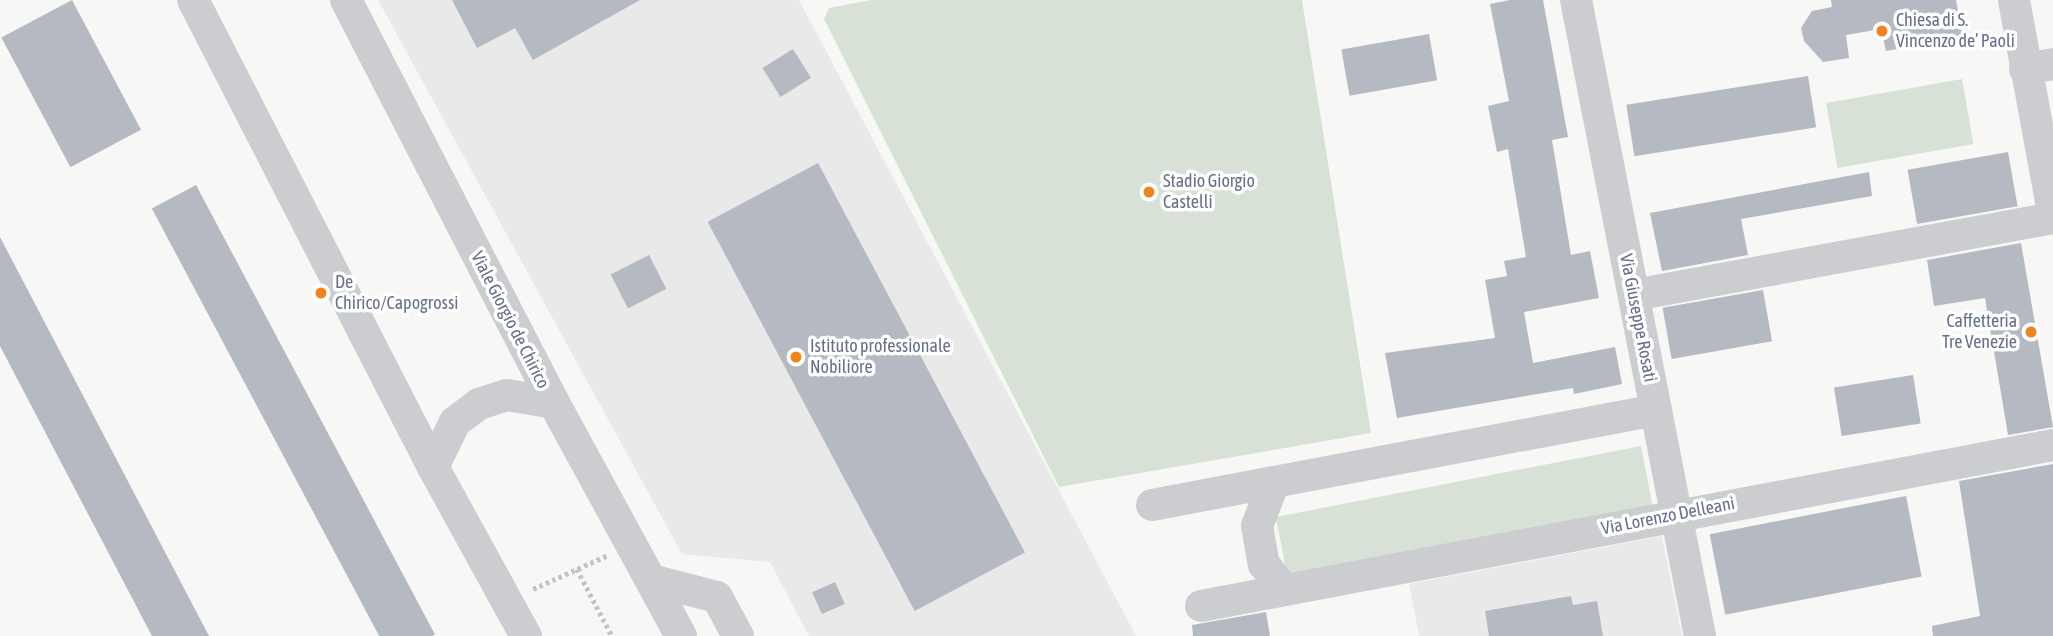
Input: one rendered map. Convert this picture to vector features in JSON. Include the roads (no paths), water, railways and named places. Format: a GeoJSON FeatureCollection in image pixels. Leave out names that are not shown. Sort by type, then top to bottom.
{"type":"FeatureCollection","features":[{"type":"Feature","properties":{"kind":"street"},"geometry":{"type":"LineString","coordinates":[[192,0],[433,467],[526,636]]}},
{"type":"Feature","properties":{"kind":"street","name":"Viale Giorgio de Chirico"},"geometry":{"type":"LineString","coordinates":[[346,0],[554,403],[681,636]]}},
{"type":"Feature","properties":{"kind":"street","name":"Via Giuseppe Rosati"},"geometry":{"type":"LineString","coordinates":[[1576,0],[1700,636]]}},
{"type":"Feature","properties":{"kind":"street"},"geometry":{"type":"LineString","coordinates":[[1634,295],[2053,215],[2039,66],[2014,0]]}},
{"type":"Feature","properties":{"kind":"street"},"geometry":{"type":"LineString","coordinates":[[433,467],[455,422],[479,404],[507,395],[554,403]]}},
{"type":"Feature","properties":{"kind":"street"},"geometry":{"type":"LineString","coordinates":[[1152,505],[1656,410]]}},
{"type":"Feature","properties":{"kind":"street","name":"Via Lorenzo Delleani"},"geometry":{"type":"LineString","coordinates":[[1201,606],[2053,445]]}},
{"type":"Feature","properties":{"kind":"street"},"geometry":{"type":"LineString","coordinates":[[1274,482],[1257,526],[1264,564],[1284,590]]}},
{"type":"Feature","properties":{"kind":"street"},"geometry":{"type":"LineString","coordinates":[[651,580],[717,597],[738,636]]}},
{"type":"Feature","properties":{"kind":"place","name":"Chiesa di S. Vincenzo de’ Paoli"},"geometry":{"type":"Point","coordinates":[1882,31]}},
{"type":"Feature","properties":{"kind":"place","name":"Stadio Giorgio Castelli"},"geometry":{"type":"Point","coordinates":[1149,192]}},
{"type":"Feature","properties":{"kind":"place","name":"De Chirico/Capogrossi"},"geometry":{"type":"Point","coordinates":[321,293]}},
{"type":"Feature","properties":{"kind":"place","name":"Caffetteria Tre Venezie"},"geometry":{"type":"Point","coordinates":[2031,332]}},
{"type":"Feature","properties":{"kind":"place","name":"Istituto professionale Nobiliore"},"geometry":{"type":"Point","coordinates":[796,357]}}]}
